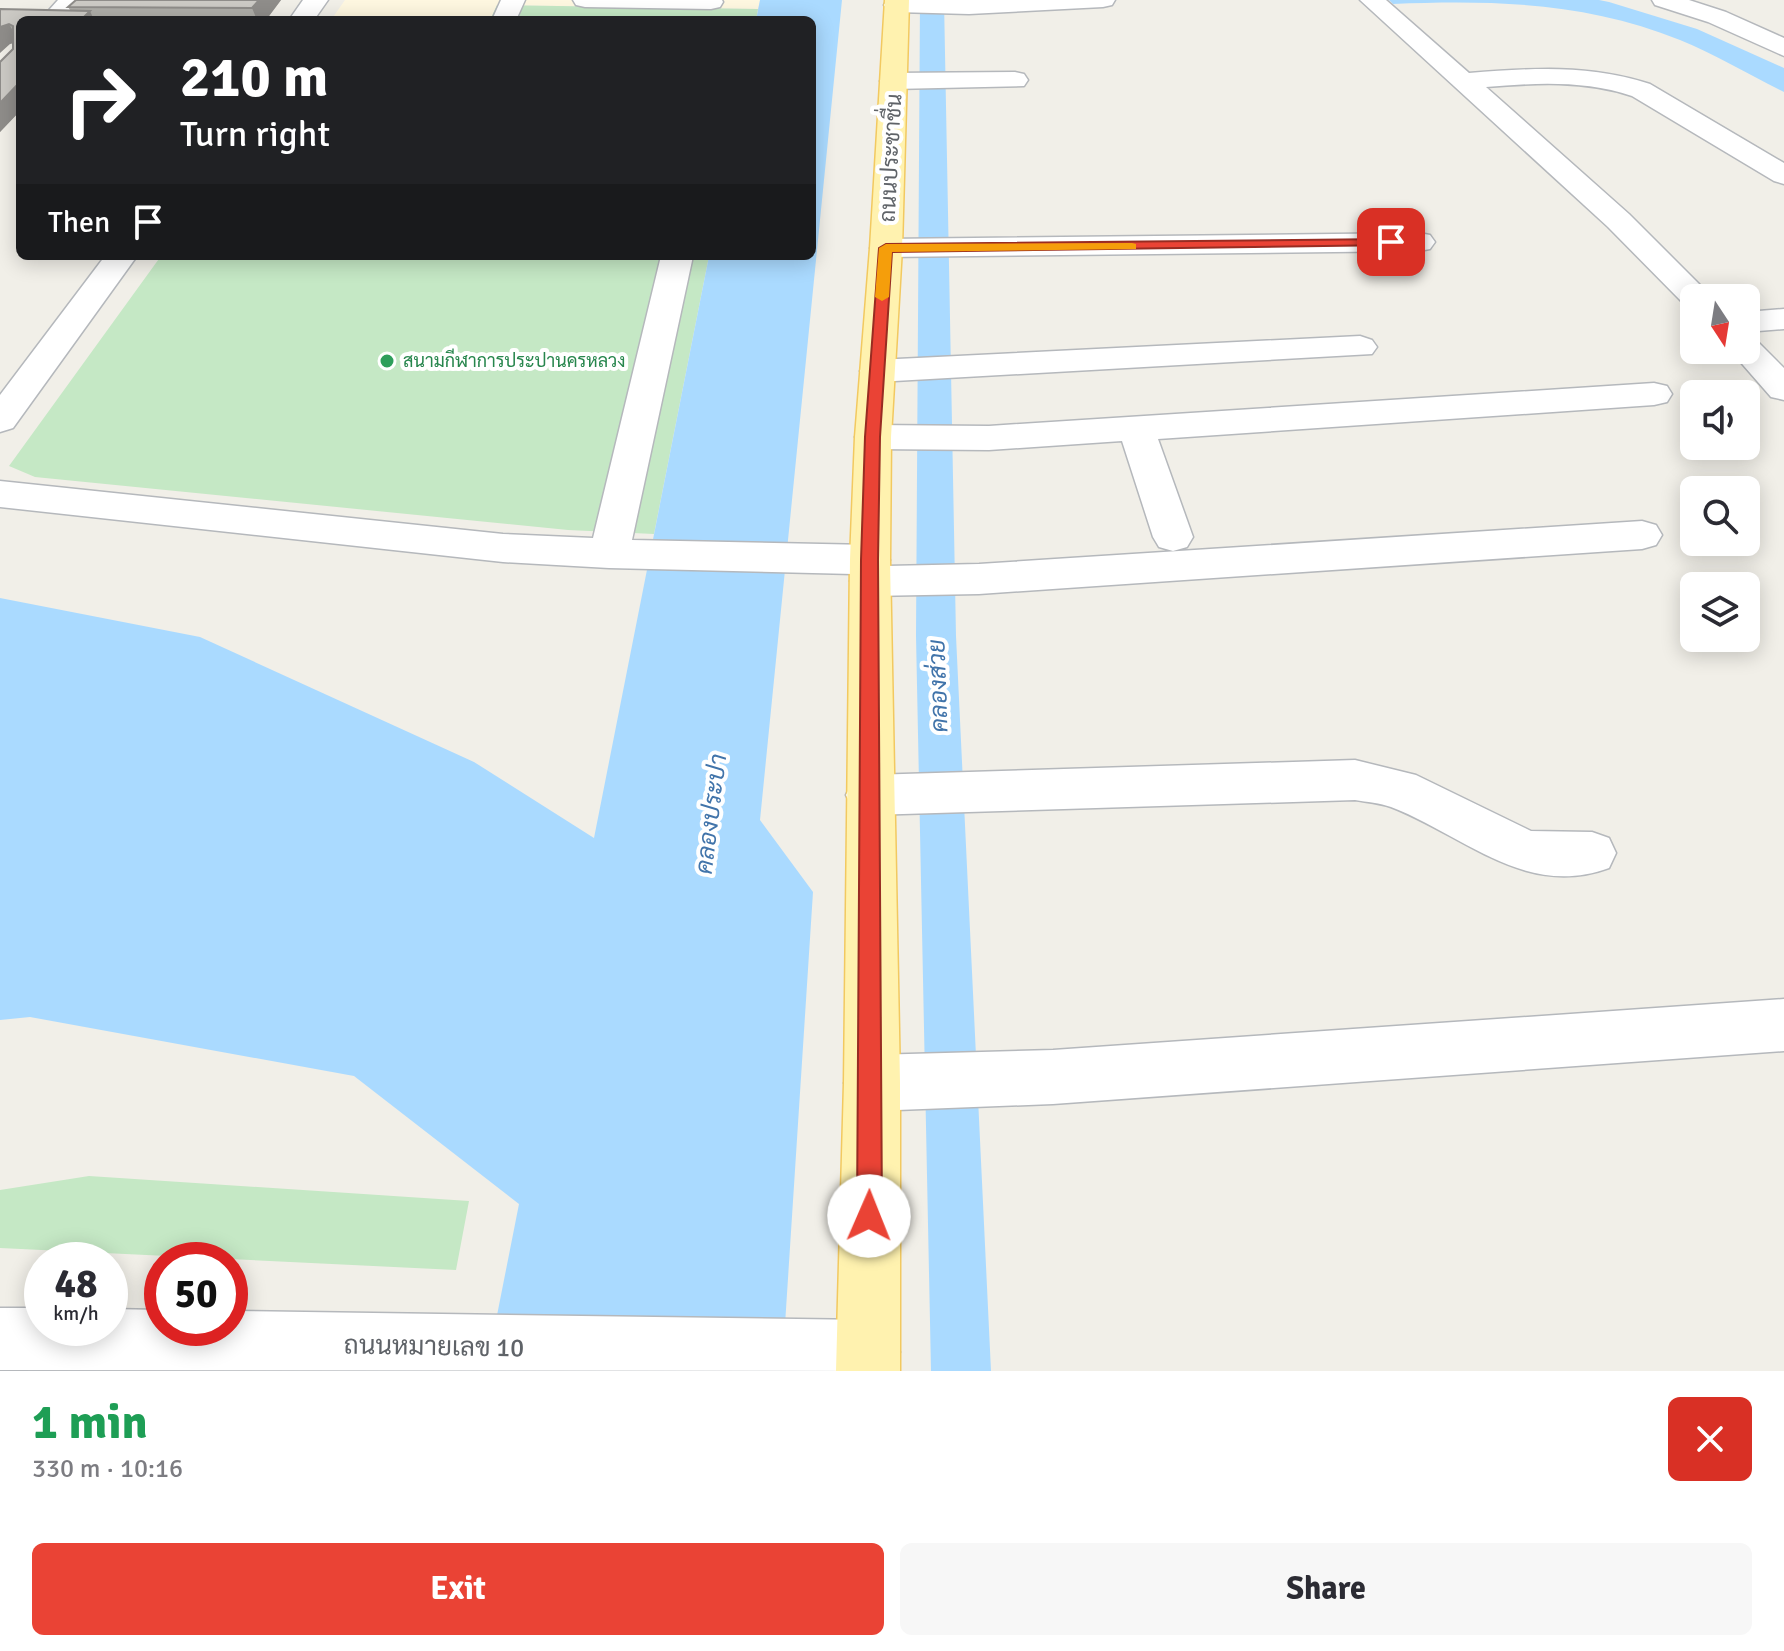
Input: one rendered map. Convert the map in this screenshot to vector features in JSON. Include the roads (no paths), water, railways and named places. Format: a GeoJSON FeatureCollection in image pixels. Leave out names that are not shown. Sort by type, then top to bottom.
{"type":"FeatureCollection","features":[{"type":"Feature","properties":{"kind":"main road","name":"ถนนประชาชื่น"},"geometry":{"type":"LineString","coordinates":[[868,1362],[898,1083],[870,795],[870,571],[877,371],[902,248],[904,4]]}},
{"type":"Feature","properties":{"kind":"street"},"geometry":{"type":"LineString","coordinates":[[56,16],[72,0]]}},
{"type":"Feature","properties":{"kind":"street"},"geometry":{"type":"LineString","coordinates":[[585,0],[709,7]]}},
{"type":"Feature","properties":{"kind":"street"},"geometry":{"type":"LineString","coordinates":[[904,4],[969,7],[1103,0]]}},
{"type":"Feature","properties":{"kind":"street"},"geometry":{"type":"LineString","coordinates":[[1372,0],[1635,234],[1683,284]]}},
{"type":"Feature","properties":{"kind":"street"},"geometry":{"type":"LineString","coordinates":[[1664,0],[1717,17],[1784,48]]}},
{"type":"Feature","properties":{"kind":"street"},"geometry":{"type":"LineString","coordinates":[[1463,81],[1563,73],[1618,81],[1641,90],[1784,175]]}},
{"type":"Feature","properties":{"kind":"street"},"geometry":{"type":"LineString","coordinates":[[902,81],[1015,80]]}},
{"type":"Feature","properties":{"kind":"street"},"geometry":{"type":"LineString","coordinates":[[902,248],[1419,242]]}},
{"type":"Feature","properties":{"kind":"street"},"geometry":{"type":"LineString","coordinates":[[5,405],[118,260]]}},
{"type":"Feature","properties":{"kind":"street"},"geometry":{"type":"LineString","coordinates":[[626,555],[676,260]]}},
{"type":"Feature","properties":{"kind":"street"},"geometry":{"type":"LineString","coordinates":[[1760,321],[1784,319]]}},
{"type":"Feature","properties":{"kind":"street"},"geometry":{"type":"LineString","coordinates":[[877,371],[1360,347]]}},
{"type":"Feature","properties":{"kind":"street"},"geometry":{"type":"LineString","coordinates":[[1760,364],[1784,389]]}},
{"type":"Feature","properties":{"kind":"street"},"geometry":{"type":"LineString","coordinates":[[873,437],[989,438],[1654,394]]}},
{"type":"Feature","properties":{"kind":"street"},"geometry":{"type":"LineString","coordinates":[[1136,428],[1173,537]]}},
{"type":"Feature","properties":{"kind":"street"},"geometry":{"type":"LineString","coordinates":[[0,494],[503,548],[626,555],[805,559],[911,581],[1642,535]]}},
{"type":"Feature","properties":{"kind":"street"},"geometry":{"type":"LineString","coordinates":[[870,795],[1355,780],[1399,789],[1527,852],[1592,853]]}},
{"type":"Feature","properties":{"kind":"street"},"geometry":{"type":"LineString","coordinates":[[898,1083],[1023,1078],[1784,1025]]}},
{"type":"Feature","properties":{"kind":"street","name":"ถนนหมายเลข 10"},"geometry":{"type":"LineString","coordinates":[[16,1339],[803,1352],[868,1362]]}},
{"type":"Feature","properties":{"kind":"water"},"geometry":{"type":"Polygon","coordinates":[[[760,0],[842,0],[816,260],[816,16],[757,16],[760,0]]]}},
{"type":"Feature","properties":{"kind":"water"},"geometry":{"type":"Polygon","coordinates":[[[1389,0],[1609,2],[1697,29],[1784,68],[1784,92],[1680,40],[1610,18],[1539,6],[1393,4],[1389,0]]]}},
{"type":"Feature","properties":{"kind":"water","name":"คลองประปา"},"geometry":{"type":"Polygon","coordinates":[[[708,260],[816,260],[760,820],[813,892],[782,1371],[486,1371],[519,1204],[354,1076],[30,1017],[0,1020],[0,598],[200,637],[474,762],[594,838],[708,260]]]}},
{"type":"Feature","properties":{"kind":"waterway","name":"คลองส่วย"},"geometry":{"type":"LineString","coordinates":[[932,0],[936,636],[961,1371]]}},
{"type":"Feature","properties":{"kind":"place","name":"สนามกีฬาการประปานครหลวง"},"geometry":{"type":"Point","coordinates":[387,361]}}]}
